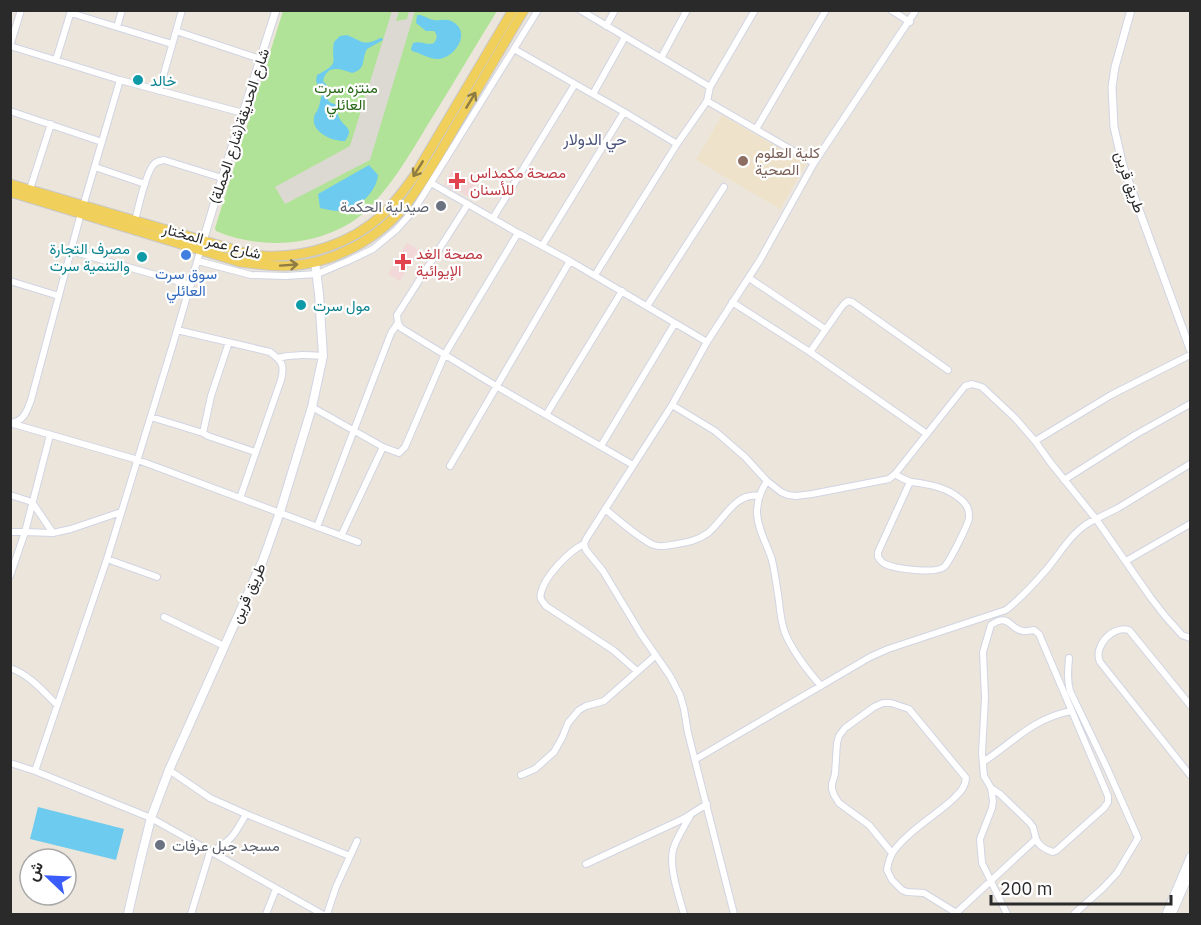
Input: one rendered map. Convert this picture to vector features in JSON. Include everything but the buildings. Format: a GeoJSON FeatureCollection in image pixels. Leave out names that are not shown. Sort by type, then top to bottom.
{"type":"FeatureCollection","features":[{"type":"Feature","properties":{"kind":"main road","name":"شارع عمر المختار"},"geometry":{"type":"LineString","coordinates":[[202,245],[265,256],[286,255],[339,243],[361,231],[382,215],[399,197],[513,10]]}},
{"type":"Feature","properties":{"kind":"main road"},"geometry":{"type":"LineString","coordinates":[[10,192],[128,222],[263,266],[287,266],[315,262],[344,252],[389,223],[407,203],[436,159],[524,10]]}},
{"type":"Feature","properties":{"kind":"main road"},"geometry":{"type":"LineString","coordinates":[[10,184],[30,189],[82,209]]}},
{"type":"Feature","properties":{"kind":"main road"},"geometry":{"type":"LineString","coordinates":[[367,239],[373,249]]}},
{"type":"Feature","properties":{"kind":"main road","name":"طريق قرين"},"geometry":{"type":"LineString","coordinates":[[128,915],[151,818],[169,770],[263,560],[280,513],[312,407],[323,357],[315,262]]}},
{"type":"Feature","properties":{"kind":"main road"},"geometry":{"type":"LineString","coordinates":[[250,263],[251,274]]}},
{"type":"Feature","properties":{"kind":"street"},"geometry":{"type":"LineString","coordinates":[[21,10],[10,46],[120,80],[243,113]]}},
{"type":"Feature","properties":{"kind":"street"},"geometry":{"type":"LineString","coordinates":[[117,27],[122,10]]}},
{"type":"Feature","properties":{"kind":"street"},"geometry":{"type":"LineString","coordinates":[[159,91],[182,10]]}},
{"type":"Feature","properties":{"kind":"street","name":"شارع الحديقة(شارع الجملة)"},"geometry":{"type":"LineString","coordinates":[[202,245],[276,10]]}},
{"type":"Feature","properties":{"kind":"street"},"geometry":{"type":"LineString","coordinates":[[198,261],[251,274],[286,276],[317,274],[373,249],[396,230],[414,210],[538,10]]}},
{"type":"Feature","properties":{"kind":"street"},"geometry":{"type":"LineString","coordinates":[[580,10],[710,87]]}},
{"type":"Feature","properties":{"kind":"street"},"geometry":{"type":"LineString","coordinates":[[606,26],[615,10]]}},
{"type":"Feature","properties":{"kind":"street"},"geometry":{"type":"LineString","coordinates":[[661,58],[687,10]]}},
{"type":"Feature","properties":{"kind":"street"},"geometry":{"type":"LineString","coordinates":[[756,129],[826,10]]}},
{"type":"Feature","properties":{"kind":"street"},"geometry":{"type":"LineString","coordinates":[[891,10],[910,22]]}},
{"type":"Feature","properties":{"kind":"street"},"geometry":{"type":"LineString","coordinates":[[734,915],[680,695],[584,544],[672,405],[707,342],[760,260],[814,163],[916,10]]}},
{"type":"Feature","properties":{"kind":"street","name":"طريق قرين"},"geometry":{"type":"LineString","coordinates":[[1131,10],[1115,67],[1112,87],[1114,127],[1123,166],[1191,349]]}},
{"type":"Feature","properties":{"kind":"street"},"geometry":{"type":"LineString","coordinates":[[595,275],[676,144],[706,101],[710,87],[755,11]]}},
{"type":"Feature","properties":{"kind":"street"},"geometry":{"type":"LineString","coordinates":[[56,60],[71,12],[172,44]]}},
{"type":"Feature","properties":{"kind":"street"},"geometry":{"type":"LineString","coordinates":[[176,31],[260,59]]}},
{"type":"Feature","properties":{"kind":"street"},"geometry":{"type":"LineString","coordinates":[[593,94],[625,37]]}},
{"type":"Feature","properties":{"kind":"street"},"geometry":{"type":"LineString","coordinates":[[514,49],[676,144]]}},
{"type":"Feature","properties":{"kind":"street"},"geometry":{"type":"LineString","coordinates":[[10,423],[18,421],[26,413],[120,80]]}},
{"type":"Feature","properties":{"kind":"street"},"geometry":{"type":"LineString","coordinates":[[493,218],[575,84]]}},
{"type":"Feature","properties":{"kind":"street"},"geometry":{"type":"LineString","coordinates":[[706,101],[814,163]]}},
{"type":"Feature","properties":{"kind":"street"},"geometry":{"type":"LineString","coordinates":[[10,111],[102,142]]}},
{"type":"Feature","properties":{"kind":"street"},"geometry":{"type":"LineString","coordinates":[[542,246],[624,112]]}},
{"type":"Feature","properties":{"kind":"street"},"geometry":{"type":"LineString","coordinates":[[30,189],[51,124]]}},
{"type":"Feature","properties":{"kind":"street"},"geometry":{"type":"LineString","coordinates":[[128,222],[154,164],[164,160],[222,178]]}},
{"type":"Feature","properties":{"kind":"street"},"geometry":{"type":"LineString","coordinates":[[95,167],[145,184]]}},
{"type":"Feature","properties":{"kind":"street"},"geometry":{"type":"LineString","coordinates":[[430,183],[595,275],[707,342]]}},
{"type":"Feature","properties":{"kind":"street"},"geometry":{"type":"LineString","coordinates":[[647,306],[724,187]]}},
{"type":"Feature","properties":{"kind":"street"},"geometry":{"type":"LineString","coordinates":[[468,204],[397,315],[401,328],[633,465]]}},
{"type":"Feature","properties":{"kind":"street"},"geometry":{"type":"LineString","coordinates":[[312,407],[383,447],[399,453],[405,447],[445,354],[518,233]]}},
{"type":"Feature","properties":{"kind":"street"},"geometry":{"type":"LineString","coordinates":[[35,771],[107,559],[202,245]]}},
{"type":"Feature","properties":{"kind":"street"},"geometry":{"type":"LineString","coordinates":[[71,251],[190,285]]}},
{"type":"Feature","properties":{"kind":"street"},"geometry":{"type":"LineString","coordinates":[[450,466],[570,261]]}},
{"type":"Feature","properties":{"kind":"street"},"geometry":{"type":"LineString","coordinates":[[749,278],[825,329]]}},
{"type":"Feature","properties":{"kind":"street"},"geometry":{"type":"LineString","coordinates":[[10,281],[59,296]]}},
{"type":"Feature","properties":{"kind":"street"},"geometry":{"type":"LineString","coordinates":[[546,415],[622,291]]}},
{"type":"Feature","properties":{"kind":"street"},"geometry":{"type":"LineString","coordinates":[[810,352],[848,301],[948,370]]}},
{"type":"Feature","properties":{"kind":"street"},"geometry":{"type":"LineString","coordinates":[[732,302],[810,352],[927,434]]}},
{"type":"Feature","properties":{"kind":"street"},"geometry":{"type":"LineString","coordinates":[[317,527],[392,333],[398,323]]}},
{"type":"Feature","properties":{"kind":"street"},"geometry":{"type":"LineString","coordinates":[[601,446],[675,323]]}},
{"type":"Feature","properties":{"kind":"street"},"geometry":{"type":"LineString","coordinates":[[177,330],[270,352],[282,365],[281,380],[240,498]]}},
{"type":"Feature","properties":{"kind":"street"},"geometry":{"type":"LineString","coordinates":[[203,433],[214,387],[229,342]]}},
{"type":"Feature","properties":{"kind":"street"},"geometry":{"type":"LineString","coordinates":[[277,358],[306,354],[323,357]]}},
{"type":"Feature","properties":{"kind":"street"},"geometry":{"type":"LineString","coordinates":[[1035,441],[1111,396],[1191,355]]}},
{"type":"Feature","properties":{"kind":"street"},"geometry":{"type":"LineString","coordinates":[[672,405],[715,431],[781,492],[796,496],[889,479],[965,386],[972,384],[982,387],[1015,418],[1035,441],[1096,519],[1176,630],[1191,638]]}},
{"type":"Feature","properties":{"kind":"street"},"geometry":{"type":"LineString","coordinates":[[1064,480],[1135,435],[1191,404]]}},
{"type":"Feature","properties":{"kind":"street"},"geometry":{"type":"LineString","coordinates":[[151,417],[255,452]]}},
{"type":"Feature","properties":{"kind":"street"},"geometry":{"type":"LineString","coordinates":[[10,423],[138,460],[358,542]]}},
{"type":"Feature","properties":{"kind":"street"},"geometry":{"type":"LineString","coordinates":[[10,576],[50,435]]}},
{"type":"Feature","properties":{"kind":"street"},"geometry":{"type":"LineString","coordinates":[[341,536],[383,447]]}},
{"type":"Feature","properties":{"kind":"street"},"geometry":{"type":"LineString","coordinates":[[696,759],[870,657],[1006,610],[1020,599],[1071,537],[1083,527],[1191,465]]}},
{"type":"Feature","properties":{"kind":"street"},"geometry":{"type":"LineString","coordinates":[[895,474],[910,482],[932,485],[958,496],[968,508],[969,519],[944,568],[935,570],[897,568],[884,564],[879,558],[878,552],[910,482]]}},
{"type":"Feature","properties":{"kind":"street"},"geometry":{"type":"LineString","coordinates":[[767,481],[759,496],[757,512],[758,522],[772,560],[780,617],[784,632],[802,663],[821,686]]}},
{"type":"Feature","properties":{"kind":"street"},"geometry":{"type":"LineString","coordinates":[[10,495],[32,502],[53,533]]}},
{"type":"Feature","properties":{"kind":"street"},"geometry":{"type":"LineString","coordinates":[[605,509],[650,543],[662,547],[691,542],[699,538],[709,532],[742,498],[752,495],[759,496]]}},
{"type":"Feature","properties":{"kind":"street"},"geometry":{"type":"LineString","coordinates":[[10,532],[53,533],[121,512]]}},
{"type":"Feature","properties":{"kind":"street"},"geometry":{"type":"LineString","coordinates":[[1126,561],[1191,524]]}},
{"type":"Feature","properties":{"kind":"street"},"geometry":{"type":"LineString","coordinates":[[584,544],[565,556],[545,583],[540,595],[541,600],[546,606],[613,650],[637,671]]}},
{"type":"Feature","properties":{"kind":"street"},"geometry":{"type":"LineString","coordinates":[[107,559],[157,578]]}},
{"type":"Feature","properties":{"kind":"street"},"geometry":{"type":"LineString","coordinates":[[164,617],[224,646]]}},
{"type":"Feature","properties":{"kind":"street"},"geometry":{"type":"LineString","coordinates":[[991,788],[1029,822],[1038,843],[1053,852],[1108,802],[1108,796],[1039,634],[1034,630],[1021,631],[1007,621],[998,621],[991,625],[983,652],[985,698],[982,753],[984,776],[991,788],[993,801],[980,839],[982,863],[1007,915]]}},
{"type":"Feature","properties":{"kind":"street"},"geometry":{"type":"LineString","coordinates":[[1191,705],[1129,630],[1121,628],[1116,630],[1101,645],[1098,654],[1100,662],[1191,775]]}},
{"type":"Feature","properties":{"kind":"street"},"geometry":{"type":"LineString","coordinates":[[521,775],[535,769],[554,752],[568,723],[579,710],[604,701],[655,656]]}},
{"type":"Feature","properties":{"kind":"street"},"geometry":{"type":"LineString","coordinates":[[1070,658],[1068,685],[1070,691],[1138,838],[1110,881],[1074,915]]}},
{"type":"Feature","properties":{"kind":"street"},"geometry":{"type":"LineString","coordinates":[[10,668],[26,676],[57,705]]}},
{"type":"Feature","properties":{"kind":"street"},"geometry":{"type":"LineString","coordinates":[[892,853],[869,825],[839,803],[832,789],[839,736],[844,728],[883,703],[909,708],[966,778],[961,792],[892,853],[887,870],[888,875],[898,887],[907,892],[924,893],[957,914],[1036,839]]}},
{"type":"Feature","properties":{"kind":"street"},"geometry":{"type":"LineString","coordinates":[[983,762],[1022,732],[1043,720],[1071,711]]}},
{"type":"Feature","properties":{"kind":"street"},"geometry":{"type":"LineString","coordinates":[[10,763],[151,818],[322,915]]}},
{"type":"Feature","properties":{"kind":"street"},"geometry":{"type":"LineString","coordinates":[[169,770],[210,798],[350,856]]}},
{"type":"Feature","properties":{"kind":"street"},"geometry":{"type":"LineString","coordinates":[[586,864],[690,815],[707,804]]}},
{"type":"Feature","properties":{"kind":"street"},"geometry":{"type":"LineString","coordinates":[[191,915],[210,852],[224,845],[234,835],[246,814]]}},
{"type":"Feature","properties":{"kind":"street"},"geometry":{"type":"LineString","coordinates":[[684,915],[676,886],[673,852],[690,815]]}},
{"type":"Feature","properties":{"kind":"street"},"geometry":{"type":"LineString","coordinates":[[327,915],[336,886],[357,841]]}},
{"type":"Feature","properties":{"kind":"street"},"geometry":{"type":"LineString","coordinates":[[1166,915],[1191,857]]}},
{"type":"Feature","properties":{"kind":"street"},"geometry":{"type":"LineString","coordinates":[[1173,915],[1191,873]]}},
{"type":"Feature","properties":{"kind":"street"},"geometry":{"type":"LineString","coordinates":[[266,915],[276,889]]}},
{"type":"Feature","properties":{"kind":"shaded area"},"geometry":{"type":"Polygon","coordinates":[[[392,11],[399,11],[396,21],[407,19],[409,11],[415,11],[370,160],[285,204],[275,187],[350,146],[392,11]]]}},
{"type":"Feature","properties":{"kind":"shaded area"},"geometry":{"type":"Polygon","coordinates":[[[722,115],[806,164],[780,209],[696,160],[722,115]]]}},
{"type":"Feature","properties":{"kind":"shaded area","name":"مصحة مكمداس للأسنان"},"geometry":{"type":"Polygon","coordinates":[[[452,170],[476,186],[471,196],[459,191],[462,185],[456,192],[444,184],[452,170]]]}},
{"type":"Feature","properties":{"kind":"shaded area","name":"مصحة الغد الإيوائية"},"geometry":{"type":"Polygon","coordinates":[[[407,243],[419,250],[400,281],[388,274],[407,243]]]}},
{"type":"Feature","properties":{"kind":"green space","name":"منتزه سرت العائلي"},"geometry":{"type":"Polygon","coordinates":[[[283,11],[497,11],[405,162],[370,207],[337,230],[317,237],[297,242],[255,242],[235,238],[216,231],[215,228],[283,11]]]}},
{"type":"Feature","properties":{"kind":"water"},"geometry":{"type":"Polygon","coordinates":[[[417,15],[434,20],[450,20],[457,25],[461,35],[454,51],[444,58],[436,59],[412,51],[413,43],[431,44],[437,37],[434,31],[426,31],[416,23],[417,15]]]}},
{"type":"Feature","properties":{"kind":"water"},"geometry":{"type":"Polygon","coordinates":[[[347,35],[363,42],[380,38],[383,40],[367,49],[362,67],[357,71],[352,73],[334,69],[325,76],[323,81],[330,89],[328,100],[338,105],[340,119],[349,132],[345,141],[340,141],[319,132],[314,123],[314,116],[322,95],[316,81],[317,75],[330,67],[333,62],[334,42],[340,36],[347,35]]]}},
{"type":"Feature","properties":{"kind":"water"},"geometry":{"type":"Polygon","coordinates":[[[369,165],[378,175],[374,188],[359,204],[339,211],[320,208],[318,194],[369,165]]]}},
{"type":"Feature","properties":{"kind":"water"},"geometry":{"type":"Polygon","coordinates":[[[38,807],[124,829],[116,860],[78,851],[78,847],[63,847],[30,839],[38,807]]]}},
{"type":"Feature","properties":{"kind":"place","name":"خالد"},"geometry":{"type":"Point","coordinates":[138,80]}},
{"type":"Feature","properties":{"kind":"place","name":"كلية العلوم الصحية"},"geometry":{"type":"Point","coordinates":[743,161]}},
{"type":"Feature","properties":{"kind":"place","name":"مصحة مكمداس للأسنان"},"geometry":{"type":"Point","coordinates":[457,181]}},
{"type":"Feature","properties":{"kind":"place","name":"صيدلية الحكمة"},"geometry":{"type":"Point","coordinates":[441,206]}},
{"type":"Feature","properties":{"kind":"place","name":"سوق سرت العائلي"},"geometry":{"type":"Point","coordinates":[186,255]}},
{"type":"Feature","properties":{"kind":"place","name":"مصرف التجارة والتنمية سرت"},"geometry":{"type":"Point","coordinates":[142,257]}},
{"type":"Feature","properties":{"kind":"place","name":"مصحة الغد الإيوائية"},"geometry":{"type":"Point","coordinates":[403,262]}},
{"type":"Feature","properties":{"kind":"place","name":"مول سرت"},"geometry":{"type":"Point","coordinates":[301,305]}},
{"type":"Feature","properties":{"kind":"place","name":"مسجد جبل عرفات"},"geometry":{"type":"Point","coordinates":[160,845]}},
{"type":"Feature","properties":{"kind":"district","name":"حي الدولار"},"geometry":{"type":"Point","coordinates":[595,139]}}]}
